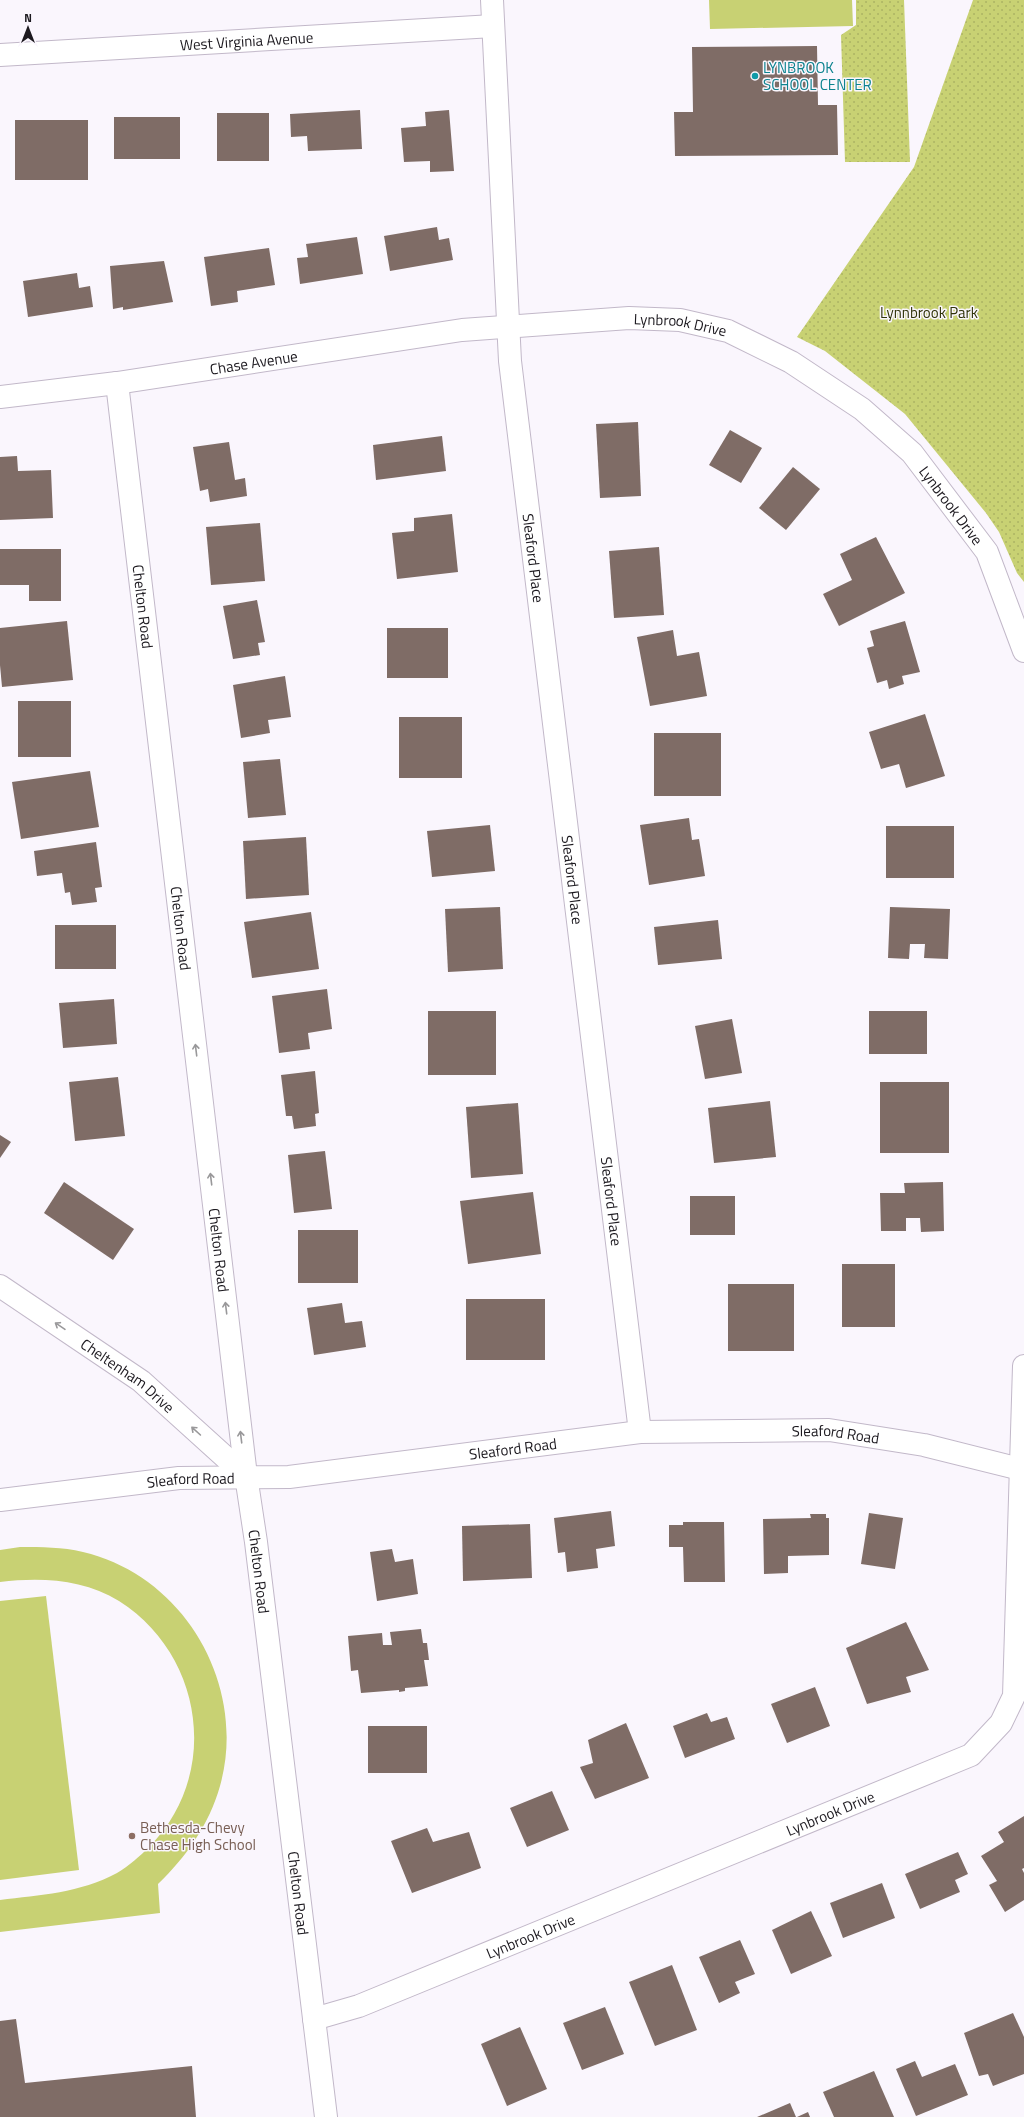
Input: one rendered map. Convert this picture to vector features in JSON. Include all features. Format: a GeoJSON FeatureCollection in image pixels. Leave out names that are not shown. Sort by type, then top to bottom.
{"type":"FeatureCollection","features":[{"type":"Feature","properties":{"kind":"street"},"geometry":{"type":"LineString","coordinates":[[492,0],[507,327]]}},
{"type":"Feature","properties":{"kind":"street","name":"West Virginia Avenue"},"geometry":{"type":"LineString","coordinates":[[0,55],[493,26]]}},
{"type":"Feature","properties":{"kind":"street","name":"Lynbrook Drive"},"geometry":{"type":"LineString","coordinates":[[507,327],[629,318],[680,320],[728,331],[790,362],[862,409],[912,453],[988,552],[1024,651]]}},
{"type":"Feature","properties":{"kind":"street","name":"Chase Avenue"},"geometry":{"type":"LineString","coordinates":[[0,397],[117,383],[462,330],[507,327]]}},
{"type":"Feature","properties":{"kind":"street","name":"Sleaford Place"},"geometry":{"type":"LineString","coordinates":[[507,327],[640,1432]]}},
{"type":"Feature","properties":{"kind":"street","name":"Chelton Road"},"geometry":{"type":"LineString","coordinates":[[117,383],[246,1476],[256,1542],[326,2117]]}},
{"type":"Feature","properties":{"kind":"street","name":"Cheltenham Drive"},"geometry":{"type":"LineString","coordinates":[[0,1286],[141,1381],[246,1476]]}},
{"type":"Feature","properties":{"kind":"street","name":"Lynbrook Drive"},"geometry":{"type":"LineString","coordinates":[[314,2019],[359,2006],[971,1755],[1001,1723],[1014,1696],[1023,1470],[1024,1366]]}},
{"type":"Feature","properties":{"kind":"street","name":"Sleaford Road"},"geometry":{"type":"LineString","coordinates":[[0,1500],[179,1478],[246,1476],[289,1477],[640,1432],[829,1430],[924,1445],[1023,1470]]}},
{"type":"Feature","properties":{"kind":"green space"},"geometry":{"type":"Polygon","coordinates":[[[709,0],[852,0],[853,26],[710,29],[709,0]]]}},
{"type":"Feature","properties":{"kind":"green space"},"geometry":{"type":"Polygon","coordinates":[[[856,0],[904,0],[910,162],[845,162],[841,35],[856,25],[856,0]]]}},
{"type":"Feature","properties":{"kind":"green space","name":"Lynnbrook Park"},"geometry":{"type":"Polygon","coordinates":[[[973,0],[1024,0],[1024,582],[1017,573],[999,532],[986,513],[905,414],[825,351],[797,337],[914,167],[973,0]]]}},
{"type":"Feature","properties":{"kind":"green space"},"geometry":{"type":"Polygon","coordinates":[[[20,1547],[60,1548],[83,1552],[119,1565],[151,1585],[179,1610],[200,1640],[216,1674],[225,1711],[226,1748],[220,1786],[210,1814],[195,1840],[178,1863],[158,1884],[160,1913],[0,1932],[0,1900],[45,1895],[89,1885],[117,1873],[142,1854],[172,1818],[187,1786],[194,1752],[193,1717],[185,1684],[170,1652],[148,1624],[119,1601],[91,1588],[61,1581],[46,1580],[15,1580],[0,1582],[0,1550],[20,1547]]]}},
{"type":"Feature","properties":{"kind":"green space"},"geometry":{"type":"Polygon","coordinates":[[[46,1596],[79,1870],[0,1880],[0,1601],[46,1596]]]}},
{"type":"Feature","properties":{"kind":"building","name":"LYNBROOK SCHOOL CENTER"},"geometry":{"type":"Polygon","coordinates":[[[817,46],[818,105],[837,105],[838,155],[675,156],[674,112],[693,112],[692,47],[817,46]]]}},
{"type":"Feature","properties":{"kind":"building"},"geometry":{"type":"Polygon","coordinates":[[[360,110],[362,149],[308,151],[307,136],[291,137],[290,114],[360,110]]]}},
{"type":"Feature","properties":{"kind":"building"},"geometry":{"type":"Polygon","coordinates":[[[449,110],[454,171],[430,172],[430,161],[404,162],[401,128],[426,126],[425,112],[449,110]]]}},
{"type":"Feature","properties":{"kind":"building"},"geometry":{"type":"Polygon","coordinates":[[[217,113],[269,113],[269,161],[217,161],[217,113]]]}},
{"type":"Feature","properties":{"kind":"building"},"geometry":{"type":"Polygon","coordinates":[[[114,117],[180,117],[180,159],[114,159],[114,117]]]}},
{"type":"Feature","properties":{"kind":"building"},"geometry":{"type":"Polygon","coordinates":[[[15,120],[88,120],[88,180],[15,180],[15,120]]]}},
{"type":"Feature","properties":{"kind":"building"},"geometry":{"type":"Polygon","coordinates":[[[437,227],[439,240],[449,238],[453,260],[390,271],[384,236],[437,227]]]}},
{"type":"Feature","properties":{"kind":"building"},"geometry":{"type":"Polygon","coordinates":[[[357,237],[363,274],[300,284],[297,258],[308,257],[306,244],[357,237]]]}},
{"type":"Feature","properties":{"kind":"building"},"geometry":{"type":"Polygon","coordinates":[[[269,248],[275,285],[237,291],[238,302],[211,306],[204,257],[269,248]]]}},
{"type":"Feature","properties":{"kind":"building"},"geometry":{"type":"Polygon","coordinates":[[[164,261],[173,302],[123,310],[123,307],[113,309],[110,266],[164,261]]]}},
{"type":"Feature","properties":{"kind":"building"},"geometry":{"type":"Polygon","coordinates":[[[77,273],[79,288],[90,286],[93,307],[28,317],[23,281],[77,273]]]}},
{"type":"Feature","properties":{"kind":"building"},"geometry":{"type":"Polygon","coordinates":[[[638,422],[641,496],[600,498],[596,424],[638,422]]]}},
{"type":"Feature","properties":{"kind":"building"},"geometry":{"type":"Polygon","coordinates":[[[730,430],[762,448],[741,483],[709,465],[730,430]]]}},
{"type":"Feature","properties":{"kind":"building"},"geometry":{"type":"Polygon","coordinates":[[[442,436],[446,471],[376,480],[373,445],[442,436]]]}},
{"type":"Feature","properties":{"kind":"building"},"geometry":{"type":"Polygon","coordinates":[[[229,442],[235,480],[245,478],[247,496],[210,502],[208,489],[200,491],[193,447],[229,442]]]}},
{"type":"Feature","properties":{"kind":"building"},"geometry":{"type":"Polygon","coordinates":[[[17,456],[18,471],[51,470],[53,518],[0,520],[0,457],[17,456]]]}},
{"type":"Feature","properties":{"kind":"building"},"geometry":{"type":"Polygon","coordinates":[[[793,467],[820,489],[786,530],[759,508],[793,467]]]}},
{"type":"Feature","properties":{"kind":"building"},"geometry":{"type":"Polygon","coordinates":[[[452,514],[458,572],[397,579],[392,533],[414,531],[414,518],[452,514]]]}},
{"type":"Feature","properties":{"kind":"building"},"geometry":{"type":"Polygon","coordinates":[[[260,523],[265,581],[211,585],[206,527],[260,523]]]}},
{"type":"Feature","properties":{"kind":"building"},"geometry":{"type":"Polygon","coordinates":[[[876,537],[905,593],[839,626],[823,594],[852,580],[840,554],[876,537]]]}},
{"type":"Feature","properties":{"kind":"building"},"geometry":{"type":"Polygon","coordinates":[[[659,547],[664,615],[614,618],[609,551],[659,547]]]}},
{"type":"Feature","properties":{"kind":"building"},"geometry":{"type":"Polygon","coordinates":[[[0,549],[61,549],[61,601],[29,601],[29,585],[0,585],[0,549]]]}},
{"type":"Feature","properties":{"kind":"building"},"geometry":{"type":"Polygon","coordinates":[[[257,600],[265,642],[258,643],[260,655],[233,659],[223,606],[257,600]]]}},
{"type":"Feature","properties":{"kind":"building"},"geometry":{"type":"Polygon","coordinates":[[[67,621],[73,680],[2,687],[0,665],[0,628],[67,621]]]}},
{"type":"Feature","properties":{"kind":"building"},"geometry":{"type":"Polygon","coordinates":[[[905,621],[920,672],[902,676],[904,684],[889,689],[887,680],[877,683],[867,648],[874,646],[870,631],[905,621]]]}},
{"type":"Feature","properties":{"kind":"building"},"geometry":{"type":"Polygon","coordinates":[[[387,628],[448,628],[448,678],[387,678],[387,628]]]}},
{"type":"Feature","properties":{"kind":"building"},"geometry":{"type":"Polygon","coordinates":[[[673,630],[677,656],[699,652],[707,696],[650,706],[637,637],[673,630]]]}},
{"type":"Feature","properties":{"kind":"building"},"geometry":{"type":"Polygon","coordinates":[[[285,676],[291,717],[268,720],[270,733],[241,738],[233,685],[285,676]]]}},
{"type":"Feature","properties":{"kind":"building"},"geometry":{"type":"Polygon","coordinates":[[[18,701],[71,701],[71,757],[18,757],[18,701]]]}},
{"type":"Feature","properties":{"kind":"building"},"geometry":{"type":"Polygon","coordinates":[[[925,714],[945,776],[906,788],[899,764],[881,769],[869,732],[925,714]]]}},
{"type":"Feature","properties":{"kind":"building"},"geometry":{"type":"Polygon","coordinates":[[[399,717],[462,717],[462,778],[399,778],[399,717]]]}},
{"type":"Feature","properties":{"kind":"building"},"geometry":{"type":"Polygon","coordinates":[[[654,733],[721,733],[721,796],[654,796],[654,733]]]}},
{"type":"Feature","properties":{"kind":"building"},"geometry":{"type":"Polygon","coordinates":[[[280,759],[286,815],[248,818],[243,762],[280,759]]]}},
{"type":"Feature","properties":{"kind":"building"},"geometry":{"type":"Polygon","coordinates":[[[90,771],[99,827],[21,839],[12,782],[90,771]]]}},
{"type":"Feature","properties":{"kind":"building"},"geometry":{"type":"Polygon","coordinates":[[[689,818],[692,840],[699,839],[705,876],[649,885],[640,825],[689,818]]]}},
{"type":"Feature","properties":{"kind":"building"},"geometry":{"type":"Polygon","coordinates":[[[490,825],[495,871],[432,877],[427,831],[490,825]]]}},
{"type":"Feature","properties":{"kind":"building"},"geometry":{"type":"Polygon","coordinates":[[[886,826],[954,826],[954,878],[886,878],[886,826]]]}},
{"type":"Feature","properties":{"kind":"building"},"geometry":{"type":"Polygon","coordinates":[[[306,837],[309,895],[246,899],[243,841],[306,837]]]}},
{"type":"Feature","properties":{"kind":"building"},"geometry":{"type":"Polygon","coordinates":[[[96,842],[102,887],[95,888],[97,902],[72,905],[70,892],[65,893],[62,873],[37,876],[34,851],[96,842]]]}},
{"type":"Feature","properties":{"kind":"building"},"geometry":{"type":"Polygon","coordinates":[[[500,907],[503,969],[448,972],[445,909],[500,907]]]}},
{"type":"Feature","properties":{"kind":"building"},"geometry":{"type":"Polygon","coordinates":[[[890,907],[950,909],[948,959],[924,958],[925,944],[910,944],[909,959],[888,958],[890,907]]]}},
{"type":"Feature","properties":{"kind":"building"},"geometry":{"type":"Polygon","coordinates":[[[311,912],[319,969],[252,978],[244,922],[311,912]]]}},
{"type":"Feature","properties":{"kind":"building"},"geometry":{"type":"Polygon","coordinates":[[[718,920],[722,959],[658,965],[654,927],[718,920]]]}},
{"type":"Feature","properties":{"kind":"building"},"geometry":{"type":"Polygon","coordinates":[[[55,925],[116,925],[116,969],[55,969],[55,925]]]}},
{"type":"Feature","properties":{"kind":"building"},"geometry":{"type":"Polygon","coordinates":[[[327,989],[332,1029],[308,1033],[310,1049],[279,1053],[272,996],[327,989]]]}},
{"type":"Feature","properties":{"kind":"building"},"geometry":{"type":"Polygon","coordinates":[[[114,999],[117,1044],[63,1048],[59,1003],[114,999]]]}},
{"type":"Feature","properties":{"kind":"building"},"geometry":{"type":"Polygon","coordinates":[[[428,1011],[496,1011],[496,1075],[428,1075],[428,1011]]]}},
{"type":"Feature","properties":{"kind":"building"},"geometry":{"type":"Polygon","coordinates":[[[869,1011],[927,1011],[927,1054],[869,1054],[869,1011]]]}},
{"type":"Feature","properties":{"kind":"building"},"geometry":{"type":"Polygon","coordinates":[[[732,1019],[742,1073],[705,1079],[695,1026],[732,1019]]]}},
{"type":"Feature","properties":{"kind":"building"},"geometry":{"type":"Polygon","coordinates":[[[315,1071],[319,1113],[315,1114],[316,1126],[294,1129],[292,1116],[286,1116],[281,1075],[315,1071]]]}},
{"type":"Feature","properties":{"kind":"building"},"geometry":{"type":"Polygon","coordinates":[[[118,1077],[125,1136],[75,1141],[69,1082],[118,1077]]]}},
{"type":"Feature","properties":{"kind":"building"},"geometry":{"type":"Polygon","coordinates":[[[880,1082],[949,1082],[949,1153],[880,1153],[880,1082]]]}},
{"type":"Feature","properties":{"kind":"building"},"geometry":{"type":"Polygon","coordinates":[[[770,1101],[776,1157],[714,1163],[708,1108],[770,1101]]]}},
{"type":"Feature","properties":{"kind":"building"},"geometry":{"type":"Polygon","coordinates":[[[518,1103],[523,1174],[471,1178],[466,1107],[518,1103]]]}},
{"type":"Feature","properties":{"kind":"building"},"geometry":{"type":"Polygon","coordinates":[[[0,1135],[11,1142],[0,1158],[0,1135]]]}},
{"type":"Feature","properties":{"kind":"building"},"geometry":{"type":"Polygon","coordinates":[[[325,1151],[332,1209],[294,1213],[288,1155],[325,1151]]]}},
{"type":"Feature","properties":{"kind":"building"},"geometry":{"type":"Polygon","coordinates":[[[64,1182],[134,1229],[113,1260],[44,1213],[64,1182]]]}},
{"type":"Feature","properties":{"kind":"building"},"geometry":{"type":"Polygon","coordinates":[[[943,1182],[944,1231],[921,1232],[920,1218],[906,1218],[906,1231],[881,1231],[880,1193],[905,1193],[904,1183],[943,1182]]]}},
{"type":"Feature","properties":{"kind":"building"},"geometry":{"type":"Polygon","coordinates":[[[533,1192],[541,1254],[468,1264],[460,1201],[533,1192]]]}},
{"type":"Feature","properties":{"kind":"building"},"geometry":{"type":"Polygon","coordinates":[[[690,1196],[735,1196],[735,1235],[690,1235],[690,1196]]]}},
{"type":"Feature","properties":{"kind":"building"},"geometry":{"type":"Polygon","coordinates":[[[298,1230],[358,1230],[358,1283],[298,1283],[298,1230]]]}},
{"type":"Feature","properties":{"kind":"building"},"geometry":{"type":"Polygon","coordinates":[[[842,1264],[895,1264],[895,1327],[842,1327],[842,1264]]]}},
{"type":"Feature","properties":{"kind":"building"},"geometry":{"type":"Polygon","coordinates":[[[728,1284],[794,1284],[794,1351],[728,1351],[728,1284]]]}},
{"type":"Feature","properties":{"kind":"building"},"geometry":{"type":"Polygon","coordinates":[[[466,1299],[545,1299],[545,1360],[466,1360],[466,1299]]]}},
{"type":"Feature","properties":{"kind":"building"},"geometry":{"type":"Polygon","coordinates":[[[342,1303],[345,1323],[362,1321],[366,1347],[314,1355],[307,1308],[342,1303]]]}},
{"type":"Feature","properties":{"kind":"building"},"geometry":{"type":"Polygon","coordinates":[[[611,1511],[615,1546],[596,1549],[598,1568],[567,1572],[565,1552],[558,1553],[554,1518],[611,1511]]]}},
{"type":"Feature","properties":{"kind":"building"},"geometry":{"type":"Polygon","coordinates":[[[869,1513],[903,1518],[895,1569],[861,1564],[869,1513]]]}},
{"type":"Feature","properties":{"kind":"building"},"geometry":{"type":"Polygon","coordinates":[[[810,1514],[826,1514],[826,1518],[829,1518],[829,1555],[788,1556],[788,1573],[764,1574],[763,1519],[811,1518],[810,1514]]]}},
{"type":"Feature","properties":{"kind":"building"},"geometry":{"type":"Polygon","coordinates":[[[683,1522],[724,1522],[725,1582],[684,1582],[683,1547],[669,1547],[669,1525],[683,1525],[683,1522]]]}},
{"type":"Feature","properties":{"kind":"building"},"geometry":{"type":"Polygon","coordinates":[[[530,1524],[532,1578],[463,1581],[462,1526],[530,1524]]]}},
{"type":"Feature","properties":{"kind":"building"},"geometry":{"type":"Polygon","coordinates":[[[392,1549],[395,1562],[413,1559],[418,1594],[377,1601],[370,1552],[392,1549]]]}},
{"type":"Feature","properties":{"kind":"building"},"geometry":{"type":"Polygon","coordinates":[[[906,1622],[929,1670],[906,1677],[911,1692],[867,1704],[846,1648],[906,1622]]]}},
{"type":"Feature","properties":{"kind":"building"},"geometry":{"type":"Polygon","coordinates":[[[421,1629],[423,1643],[427,1643],[429,1660],[424,1660],[428,1686],[405,1688],[405,1691],[399,1692],[399,1690],[361,1693],[358,1670],[351,1671],[348,1636],[382,1633],[383,1645],[392,1645],[390,1632],[421,1629]]]}},
{"type":"Feature","properties":{"kind":"building"},"geometry":{"type":"Polygon","coordinates":[[[815,1687],[830,1726],[787,1743],[771,1704],[815,1687]]]}},
{"type":"Feature","properties":{"kind":"building"},"geometry":{"type":"Polygon","coordinates":[[[707,1713],[711,1722],[727,1717],[735,1739],[685,1758],[673,1726],[707,1713]]]}},
{"type":"Feature","properties":{"kind":"building"},"geometry":{"type":"Polygon","coordinates":[[[626,1723],[649,1778],[595,1799],[580,1767],[593,1763],[588,1740],[626,1723]]]}},
{"type":"Feature","properties":{"kind":"building"},"geometry":{"type":"Polygon","coordinates":[[[368,1726],[427,1726],[427,1773],[368,1773],[368,1726]]]}},
{"type":"Feature","properties":{"kind":"building"},"geometry":{"type":"Polygon","coordinates":[[[552,1791],[569,1830],[527,1847],[510,1808],[552,1791]]]}},
{"type":"Feature","properties":{"kind":"building"},"geometry":{"type":"Polygon","coordinates":[[[1024,1816],[1024,1868],[1022,1869],[1024,1873],[1024,1900],[1005,1912],[989,1885],[997,1881],[981,1856],[1004,1842],[998,1832],[1024,1816]]]}},
{"type":"Feature","properties":{"kind":"building"},"geometry":{"type":"Polygon","coordinates":[[[427,1828],[433,1842],[469,1832],[481,1868],[412,1893],[391,1841],[427,1828]]]}},
{"type":"Feature","properties":{"kind":"building"},"geometry":{"type":"Polygon","coordinates":[[[958,1852],[968,1874],[955,1880],[960,1892],[920,1909],[905,1874],[958,1852]]]}},
{"type":"Feature","properties":{"kind":"building"},"geometry":{"type":"Polygon","coordinates":[[[882,1883],[895,1918],[843,1938],[830,1903],[882,1883]]]}},
{"type":"Feature","properties":{"kind":"building"},"geometry":{"type":"Polygon","coordinates":[[[811,1911],[832,1956],[791,1974],[772,1930],[811,1911]]]}},
{"type":"Feature","properties":{"kind":"building"},"geometry":{"type":"Polygon","coordinates":[[[740,1940],[755,1974],[735,1982],[740,1993],[719,2003],[699,1957],[740,1940]]]}},
{"type":"Feature","properties":{"kind":"building"},"geometry":{"type":"Polygon","coordinates":[[[672,1965],[697,2030],[655,2046],[629,1982],[672,1965]]]}},
{"type":"Feature","properties":{"kind":"building"},"geometry":{"type":"Polygon","coordinates":[[[605,2007],[624,2054],[582,2070],[563,2023],[605,2007]]]}},
{"type":"Feature","properties":{"kind":"building"},"geometry":{"type":"Polygon","coordinates":[[[1013,2013],[1024,2037],[1024,2074],[993,2086],[988,2074],[979,2076],[964,2033],[1013,2013]]]}},
{"type":"Feature","properties":{"kind":"building"},"geometry":{"type":"Polygon","coordinates":[[[16,2019],[25,2083],[192,2066],[196,2117],[0,2117],[0,2021],[16,2019]]]}},
{"type":"Feature","properties":{"kind":"building"},"geometry":{"type":"Polygon","coordinates":[[[520,2027],[547,2089],[507,2106],[481,2044],[520,2027]]]}},
{"type":"Feature","properties":{"kind":"building"},"geometry":{"type":"Polygon","coordinates":[[[915,2061],[922,2077],[955,2064],[968,2095],[916,2116],[896,2069],[915,2061]]]}},
{"type":"Feature","properties":{"kind":"building"},"geometry":{"type":"Polygon","coordinates":[[[874,2071],[894,2117],[834,2117],[823,2092],[874,2071]]]}},
{"type":"Feature","properties":{"kind":"building"},"geometry":{"type":"Polygon","coordinates":[[[790,2103],[796,2117],[757,2117],[790,2103]]]}},
{"type":"Feature","properties":{"kind":"building"},"geometry":{"type":"Polygon","coordinates":[[[808,2112],[810,2117],[797,2117],[808,2112]]]}},
{"type":"Feature","properties":{"kind":"place","name":"LYNBROOK SCHOOL CENTER"},"geometry":{"type":"Point","coordinates":[755,76]}},
{"type":"Feature","properties":{"kind":"place","name":"Bethesda-Chevy Chase High School"},"geometry":{"type":"Point","coordinates":[132,1836]}}]}
